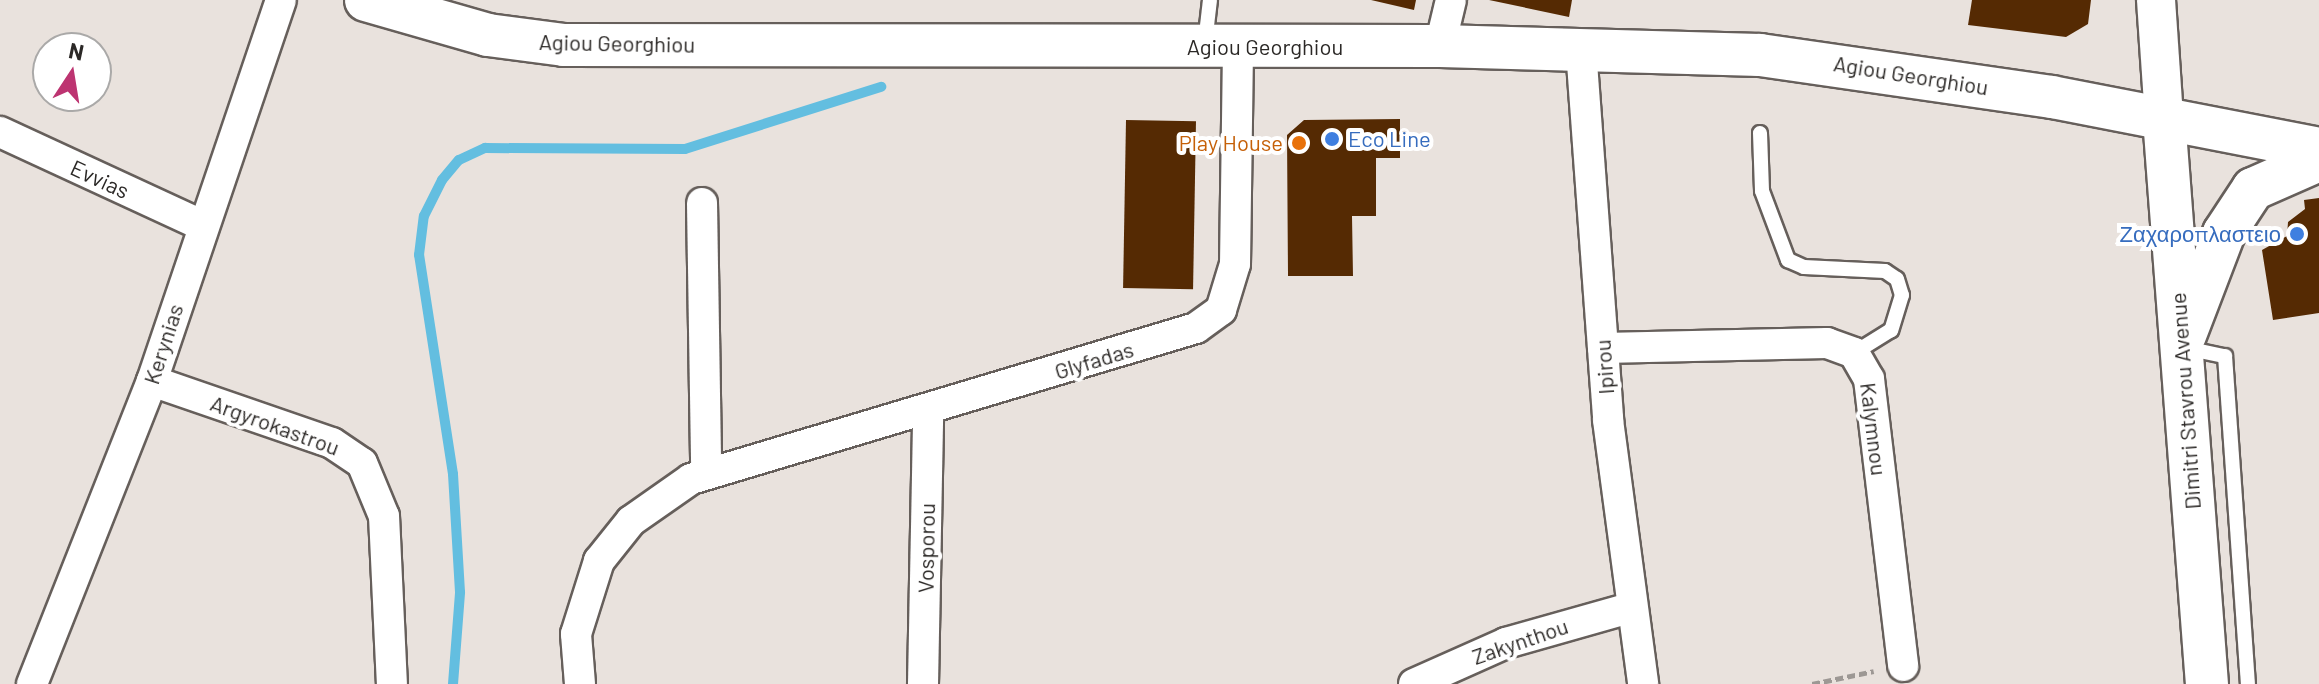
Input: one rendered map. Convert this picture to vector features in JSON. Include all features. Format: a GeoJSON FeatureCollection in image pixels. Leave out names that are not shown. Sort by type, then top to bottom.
{"type":"FeatureCollection","features":[{"type":"Feature","properties":{"kind":"main road","name":"Agiou Georghiou"},"geometry":{"type":"LineString","coordinates":[[366,0],[488,35],[564,45],[1440,46],[1581,49],[1826,62],[2164,118],[2319,149]]}},
{"type":"Feature","properties":{"kind":"main road","name":"Dimitri Stavrou Avenue"},"geometry":{"type":"LineString","coordinates":[[2164,118],[2207,684]]}},
{"type":"Feature","properties":{"kind":"main road"},"geometry":{"type":"LineString","coordinates":[[2181,346],[2238,208],[2266,178],[2319,160]]}},
{"type":"Feature","properties":{"kind":"street","name":"Kerynias"},"geometry":{"type":"LineString","coordinates":[[32,684],[152,381],[201,225],[281,0]]}},
{"type":"Feature","properties":{"kind":"street"},"geometry":{"type":"LineString","coordinates":[[1440,46],[1451,0]]}},
{"type":"Feature","properties":{"kind":"street"},"geometry":{"type":"LineString","coordinates":[[2156,0],[2164,118]]}},
{"type":"Feature","properties":{"kind":"street","name":"Glyfadas"},"geometry":{"type":"LineString","coordinates":[[580,684],[576,634],[591,578],[646,509],[706,472],[928,412],[1196,328],[1221,310],[1235,264],[1221,48]]}},
{"type":"Feature","properties":{"kind":"street","name":"Ipirou"},"geometry":{"type":"LineString","coordinates":[[1581,49],[1603,348],[1630,608],[1643,684]]}},
{"type":"Feature","properties":{"kind":"street","name":"Evvias"},"geometry":{"type":"LineString","coordinates":[[0,132],[201,225]]}},
{"type":"Feature","properties":{"kind":"street"},"geometry":{"type":"LineString","coordinates":[[702,203],[706,472]]}},
{"type":"Feature","properties":{"kind":"street","name":"Kalymnou"},"geometry":{"type":"LineString","coordinates":[[1603,348],[1827,343],[1854,353],[1869,379],[1903,666]]}},
{"type":"Feature","properties":{"kind":"street","name":"Argyrokastrou"},"geometry":{"type":"LineString","coordinates":[[152,381],[332,443],[362,463],[384,516],[392,684]]}},
{"type":"Feature","properties":{"kind":"street","name":"Vosporou"},"geometry":{"type":"LineString","coordinates":[[923,684],[928,412]]}},
{"type":"Feature","properties":{"kind":"street","name":"Zakynthou"},"geometry":{"type":"LineString","coordinates":[[1414,684],[1506,643],[1630,608]]}},
{"type":"Feature","properties":{"kind":"lane"},"geometry":{"type":"LineString","coordinates":[[1210,0],[1221,48]]}},
{"type":"Feature","properties":{"kind":"lane"},"geometry":{"type":"LineString","coordinates":[[1760,133],[1762,191],[1788,260],[1804,267],[1885,271],[1897,279],[1902,295],[1891,330],[1854,353]]}},
{"type":"Feature","properties":{"kind":"lane"},"geometry":{"type":"LineString","coordinates":[[2181,346],[2225,356],[2248,684]]}},
{"type":"Feature","properties":{"kind":"path"},"geometry":{"type":"LineString","coordinates":[[1812,684],[1903,666]]}},
{"type":"Feature","properties":{"kind":"building"},"geometry":{"type":"Polygon","coordinates":[[[1371,0],[1416,0],[1414,10],[1371,0]]]}},
{"type":"Feature","properties":{"kind":"building"},"geometry":{"type":"Polygon","coordinates":[[[1489,0],[1572,0],[1569,17],[1489,0]]]}},
{"type":"Feature","properties":{"kind":"building"},"geometry":{"type":"Polygon","coordinates":[[[1972,0],[2091,0],[2088,24],[2066,37],[1968,25],[1972,0]]]}},
{"type":"Feature","properties":{"kind":"building"},"geometry":{"type":"Polygon","coordinates":[[[1400,119],[1400,158],[1376,158],[1376,216],[1352,216],[1353,276],[1288,276],[1287,135],[1304,120],[1400,119]]]}},
{"type":"Feature","properties":{"kind":"building"},"geometry":{"type":"Polygon","coordinates":[[[1126,120],[1196,121],[1193,289],[1123,288],[1126,120]]]}},
{"type":"Feature","properties":{"kind":"building"},"geometry":{"type":"Polygon","coordinates":[[[2319,198],[2319,313],[2273,320],[2262,250],[2287,236],[2288,222],[2305,209],[2304,200],[2319,198]]]}},
{"type":"Feature","properties":{"kind":"waterway"},"geometry":{"type":"LineString","coordinates":[[453,684],[460,592],[453,474],[419,255],[424,216],[442,180],[459,160],[485,148],[685,149],[881,87]]}},
{"type":"Feature","properties":{"kind":"place","name":"Eco Line"},"geometry":{"type":"Point","coordinates":[1332,139]}},
{"type":"Feature","properties":{"kind":"place","name":"Play House"},"geometry":{"type":"Point","coordinates":[1299,143]}},
{"type":"Feature","properties":{"kind":"place","name":"Ζαχαροπλαστειο"},"geometry":{"type":"Point","coordinates":[2297,234]}}]}
